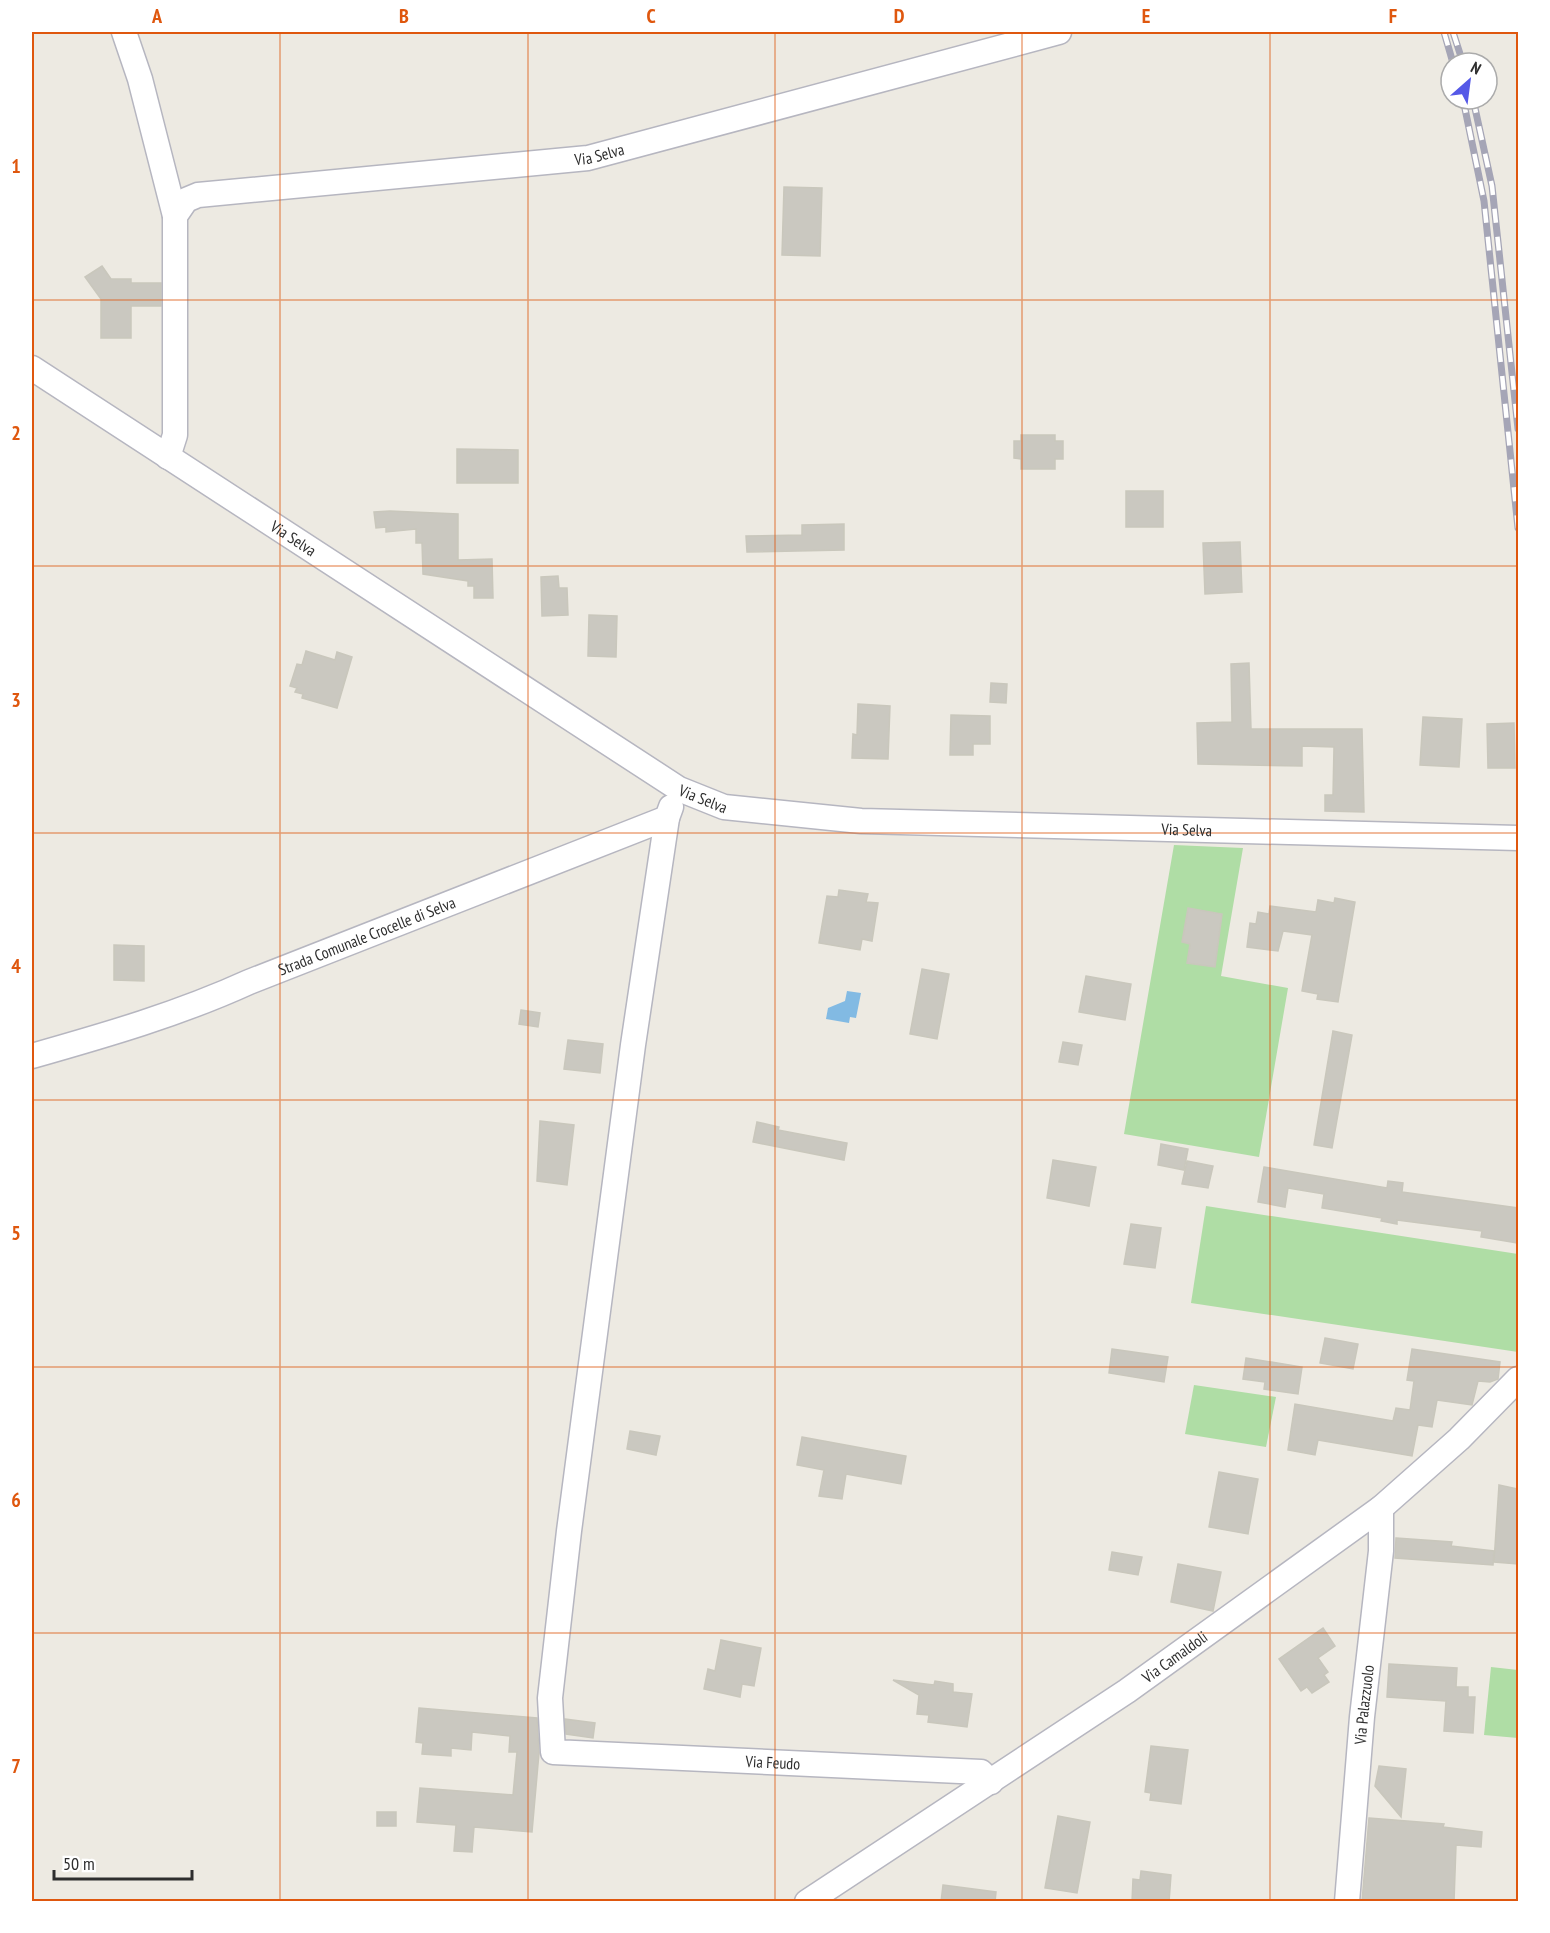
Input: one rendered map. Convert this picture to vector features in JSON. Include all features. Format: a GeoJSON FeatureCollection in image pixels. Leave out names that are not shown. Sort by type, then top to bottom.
{"type":"FeatureCollection","features":[{"type":"Feature","properties":{"kind":"street"},"geometry":{"type":"LineString","coordinates":[[124,32],[140,79],[175,216],[175,435],[168,457]]}},
{"type":"Feature","properties":{"kind":"street","name":"Via Selva"},"geometry":{"type":"LineString","coordinates":[[175,216],[186,200],[198,195],[588,158],[1059,32]]}},
{"type":"Feature","properties":{"kind":"street","name":"Via Selva"},"geometry":{"type":"LineString","coordinates":[[32,368],[679,789],[724,807],[861,821],[1518,838]]}},
{"type":"Feature","properties":{"kind":"street"},"geometry":{"type":"LineString","coordinates":[[667,818],[679,789]]}},
{"type":"Feature","properties":{"kind":"street","name":"Strada Comunale Crocelle di Selva"},"geometry":{"type":"LineString","coordinates":[[32,1056],[195,1007],[249,982],[667,818]]}},
{"type":"Feature","properties":{"kind":"street","name":"Via Feudo"},"geometry":{"type":"LineString","coordinates":[[667,818],[609,1216],[569,1531],[550,1698],[554,1752],[981,1772],[991,1782]]}},
{"type":"Feature","properties":{"kind":"street","name":"Via Camaldoli"},"geometry":{"type":"LineString","coordinates":[[807,1902],[1127,1691],[1381,1508],[1459,1439],[1518,1379]]}},
{"type":"Feature","properties":{"kind":"street","name":"Via Palazzuolo"},"geometry":{"type":"LineString","coordinates":[[1347,1902],[1362,1717],[1381,1551],[1381,1508]]}},
{"type":"Feature","properties":{"kind":"green space"},"geometry":{"type":"Polygon","coordinates":[[[1174,845],[1243,848],[1221,976],[1288,988],[1259,1157],[1124,1134],[1174,845]]]}},
{"type":"Feature","properties":{"kind":"green space"},"geometry":{"type":"Polygon","coordinates":[[[1206,1206],[1518,1254],[1518,1352],[1191,1303],[1206,1206]]]}},
{"type":"Feature","properties":{"kind":"green space"},"geometry":{"type":"Polygon","coordinates":[[[1194,1385],[1276,1397],[1266,1447],[1185,1434],[1194,1385]]]}},
{"type":"Feature","properties":{"kind":"green space"},"geometry":{"type":"Polygon","coordinates":[[[1491,1667],[1518,1670],[1518,1738],[1484,1735],[1491,1667]]]}},
{"type":"Feature","properties":{"kind":"water"},"geometry":{"type":"Polygon","coordinates":[[[847,991],[861,993],[856,1018],[850,1017],[849,1023],[826,1019],[828,1008],[845,1001],[847,991]]]}},
{"type":"Feature","properties":{"kind":"building"},"geometry":{"type":"Polygon","coordinates":[[[784,187],[822,188],[820,256],[782,255],[784,187]]]}},
{"type":"Feature","properties":{"kind":"building"},"geometry":{"type":"Polygon","coordinates":[[[102,266],[111,279],[131,279],[131,283],[161,283],[161,306],[131,306],[131,338],[101,338],[101,299],[85,277],[102,266]]]}},
{"type":"Feature","properties":{"kind":"building"},"geometry":{"type":"Polygon","coordinates":[[[1021,435],[1055,435],[1055,441],[1063,441],[1063,459],[1055,459],[1055,469],[1021,469],[1021,459],[1014,458],[1014,441],[1021,441],[1021,435]]]}},
{"type":"Feature","properties":{"kind":"building"},"geometry":{"type":"Polygon","coordinates":[[[457,449],[518,450],[518,483],[457,483],[457,449]]]}},
{"type":"Feature","properties":{"kind":"building"},"geometry":{"type":"Polygon","coordinates":[[[1126,491],[1163,491],[1163,527],[1126,527],[1126,491]]]}},
{"type":"Feature","properties":{"kind":"building"},"geometry":{"type":"Polygon","coordinates":[[[374,512],[458,514],[458,560],[492,559],[493,598],[474,598],[474,586],[468,586],[468,581],[423,574],[422,543],[416,543],[416,529],[386,532],[386,527],[376,528],[374,512]]]}},
{"type":"Feature","properties":{"kind":"building"},"geometry":{"type":"Polygon","coordinates":[[[844,524],[844,550],[747,552],[746,536],[802,535],[802,525],[844,524]]]}},
{"type":"Feature","properties":{"kind":"building"},"geometry":{"type":"Polygon","coordinates":[[[1240,542],[1242,592],[1205,594],[1203,543],[1240,542]]]}},
{"type":"Feature","properties":{"kind":"building"},"geometry":{"type":"Polygon","coordinates":[[[558,576],[559,588],[567,588],[568,615],[542,616],[541,577],[558,576]]]}},
{"type":"Feature","properties":{"kind":"building"},"geometry":{"type":"Polygon","coordinates":[[[589,615],[617,616],[616,657],[588,656],[589,615]]]}},
{"type":"Feature","properties":{"kind":"building"},"geometry":{"type":"Polygon","coordinates":[[[306,651],[335,660],[337,652],[352,657],[337,708],[302,698],[303,694],[295,692],[297,688],[290,686],[297,664],[302,665],[306,651]]]}},
{"type":"Feature","properties":{"kind":"building"},"geometry":{"type":"Polygon","coordinates":[[[1249,663],[1251,729],[1362,729],[1364,812],[1325,811],[1325,795],[1333,795],[1334,747],[1302,746],[1302,766],[1198,764],[1197,723],[1232,722],[1231,664],[1249,663]]]}},
{"type":"Feature","properties":{"kind":"building"},"geometry":{"type":"Polygon","coordinates":[[[991,683],[1007,684],[1006,703],[990,702],[991,683]]]}},
{"type":"Feature","properties":{"kind":"building"},"geometry":{"type":"Polygon","coordinates":[[[858,704],[890,706],[888,759],[852,758],[853,734],[857,735],[858,704]]]}},
{"type":"Feature","properties":{"kind":"building"},"geometry":{"type":"Polygon","coordinates":[[[951,715],[990,716],[990,744],[973,744],[973,755],[950,755],[951,715]]]}},
{"type":"Feature","properties":{"kind":"building"},"geometry":{"type":"Polygon","coordinates":[[[1423,717],[1462,719],[1459,767],[1420,765],[1423,717]]]}},
{"type":"Feature","properties":{"kind":"building"},"geometry":{"type":"Polygon","coordinates":[[[1514,723],[1515,768],[1488,768],[1487,724],[1514,723]]]}},
{"type":"Feature","properties":{"kind":"building"},"geometry":{"type":"Polygon","coordinates":[[[839,890],[868,894],[866,902],[878,903],[872,941],[862,939],[860,950],[819,943],[827,896],[838,897],[839,890]]]}},
{"type":"Feature","properties":{"kind":"building"},"geometry":{"type":"Polygon","coordinates":[[[1335,898],[1355,902],[1338,1002],[1317,999],[1318,994],[1302,991],[1312,935],[1283,931],[1278,951],[1247,947],[1250,923],[1256,924],[1258,912],[1269,914],[1270,906],[1316,912],[1318,900],[1334,903],[1335,898]]]}},
{"type":"Feature","properties":{"kind":"building"},"geometry":{"type":"Polygon","coordinates":[[[1188,908],[1222,914],[1215,967],[1187,963],[1190,944],[1182,942],[1188,908]]]}},
{"type":"Feature","properties":{"kind":"building"},"geometry":{"type":"Polygon","coordinates":[[[114,945],[144,946],[144,981],[114,980],[114,945]]]}},
{"type":"Feature","properties":{"kind":"building"},"geometry":{"type":"Polygon","coordinates":[[[922,969],[949,974],[937,1039],[910,1034],[922,969]]]}},
{"type":"Feature","properties":{"kind":"building"},"geometry":{"type":"Polygon","coordinates":[[[1086,976],[1131,984],[1125,1020],[1079,1012],[1086,976]]]}},
{"type":"Feature","properties":{"kind":"building"},"geometry":{"type":"Polygon","coordinates":[[[521,1010],[540,1013],[538,1027],[519,1024],[521,1010]]]}},
{"type":"Feature","properties":{"kind":"building"},"geometry":{"type":"Polygon","coordinates":[[[1333,1031],[1352,1035],[1332,1148],[1314,1145],[1333,1031]]]}},
{"type":"Feature","properties":{"kind":"building"},"geometry":{"type":"Polygon","coordinates":[[[568,1040],[603,1044],[600,1073],[564,1069],[568,1040]]]}},
{"type":"Feature","properties":{"kind":"building"},"geometry":{"type":"Polygon","coordinates":[[[1063,1042],[1082,1045],[1078,1065],[1059,1062],[1063,1042]]]}},
{"type":"Feature","properties":{"kind":"building"},"geometry":{"type":"Polygon","coordinates":[[[540,1121],[574,1125],[567,1185],[537,1181],[540,1121]]]}},
{"type":"Feature","properties":{"kind":"building"},"geometry":{"type":"Polygon","coordinates":[[[757,1122],[779,1127],[778,1130],[847,1143],[844,1160],[753,1142],[757,1122]]]}},
{"type":"Feature","properties":{"kind":"building"},"geometry":{"type":"Polygon","coordinates":[[[1161,1144],[1188,1149],[1184,1170],[1158,1165],[1161,1144]]]}},
{"type":"Feature","properties":{"kind":"building"},"geometry":{"type":"Polygon","coordinates":[[[1053,1160],[1096,1167],[1089,1206],[1047,1198],[1053,1160]]]}},
{"type":"Feature","properties":{"kind":"building"},"geometry":{"type":"Polygon","coordinates":[[[1187,1161],[1213,1166],[1208,1188],[1182,1184],[1187,1161]]]}},
{"type":"Feature","properties":{"kind":"building"},"geometry":{"type":"Polygon","coordinates":[[[1264,1167],[1387,1188],[1388,1181],[1403,1183],[1402,1192],[1518,1208],[1518,1243],[1481,1237],[1482,1231],[1397,1220],[1397,1224],[1381,1221],[1382,1218],[1322,1208],[1324,1194],[1288,1188],[1285,1207],[1258,1202],[1264,1167]]]}},
{"type":"Feature","properties":{"kind":"building"},"geometry":{"type":"Polygon","coordinates":[[[1131,1224],[1161,1228],[1155,1268],[1124,1264],[1131,1224]]]}},
{"type":"Feature","properties":{"kind":"building"},"geometry":{"type":"Polygon","coordinates":[[[1325,1338],[1358,1344],[1353,1369],[1320,1363],[1325,1338]]]}},
{"type":"Feature","properties":{"kind":"building"},"geometry":{"type":"Polygon","coordinates":[[[1112,1349],[1168,1357],[1164,1382],[1109,1373],[1112,1349]]]}},
{"type":"Feature","properties":{"kind":"building"},"geometry":{"type":"Polygon","coordinates":[[[1412,1349],[1500,1362],[1498,1379],[1490,1382],[1478,1381],[1472,1405],[1437,1400],[1432,1427],[1418,1425],[1412,1456],[1318,1440],[1315,1455],[1288,1450],[1295,1404],[1393,1421],[1396,1408],[1410,1410],[1414,1381],[1407,1380],[1412,1349]]]}},
{"type":"Feature","properties":{"kind":"building"},"geometry":{"type":"Polygon","coordinates":[[[1246,1358],[1302,1367],[1298,1394],[1264,1389],[1265,1382],[1243,1379],[1246,1358]]]}},
{"type":"Feature","properties":{"kind":"building"},"geometry":{"type":"Polygon","coordinates":[[[630,1431],[660,1436],[656,1455],[627,1449],[630,1431]]]}},
{"type":"Feature","properties":{"kind":"building"},"geometry":{"type":"Polygon","coordinates":[[[802,1437],[906,1456],[901,1484],[846,1474],[842,1499],[819,1496],[824,1470],[797,1465],[802,1437]]]}},
{"type":"Feature","properties":{"kind":"building"},"geometry":{"type":"Polygon","coordinates":[[[1219,1472],[1258,1479],[1248,1534],[1209,1527],[1219,1472]]]}},
{"type":"Feature","properties":{"kind":"building"},"geometry":{"type":"Polygon","coordinates":[[[1499,1485],[1518,1489],[1518,1564],[1494,1562],[1499,1485]]]}},
{"type":"Feature","properties":{"kind":"building"},"geometry":{"type":"Polygon","coordinates":[[[1396,1538],[1452,1542],[1451,1546],[1494,1551],[1493,1565],[1395,1558],[1396,1538]]]}},
{"type":"Feature","properties":{"kind":"building"},"geometry":{"type":"Polygon","coordinates":[[[1112,1552],[1142,1557],[1138,1575],[1109,1570],[1112,1552]]]}},
{"type":"Feature","properties":{"kind":"building"},"geometry":{"type":"Polygon","coordinates":[[[1178,1564],[1221,1572],[1213,1611],[1171,1602],[1178,1564]]]}},
{"type":"Feature","properties":{"kind":"building"},"geometry":{"type":"Polygon","coordinates":[[[1323,1628],[1335,1646],[1318,1658],[1328,1672],[1324,1675],[1329,1682],[1312,1693],[1307,1687],[1301,1691],[1279,1659],[1323,1628]]]}},
{"type":"Feature","properties":{"kind":"building"},"geometry":{"type":"Polygon","coordinates":[[[721,1640],[761,1648],[754,1686],[742,1684],[740,1697],[704,1689],[708,1669],[715,1671],[721,1640]]]}},
{"type":"Feature","properties":{"kind":"building"},"geometry":{"type":"Polygon","coordinates":[[[1389,1664],[1457,1668],[1456,1687],[1468,1687],[1468,1697],[1475,1697],[1473,1733],[1444,1731],[1446,1701],[1387,1697],[1389,1664]]]}},
{"type":"Feature","properties":{"kind":"building"},"geometry":{"type":"Polygon","coordinates":[[[893,1680],[934,1685],[935,1681],[953,1684],[953,1692],[972,1694],[967,1727],[928,1722],[929,1715],[917,1714],[919,1695],[893,1680]]]}},
{"type":"Feature","properties":{"kind":"building"},"geometry":{"type":"Polygon","coordinates":[[[419,1708],[537,1718],[539,1753],[532,1832],[474,1827],[472,1852],[454,1851],[456,1825],[417,1822],[420,1788],[513,1795],[517,1752],[509,1752],[510,1736],[472,1732],[471,1750],[451,1748],[451,1756],[422,1754],[423,1743],[416,1742],[419,1708]]]}},
{"type":"Feature","properties":{"kind":"building"},"geometry":{"type":"Polygon","coordinates":[[[565,1719],[595,1723],[593,1738],[566,1734],[565,1719]]]}},
{"type":"Feature","properties":{"kind":"building"},"geometry":{"type":"Polygon","coordinates":[[[1151,1746],[1188,1750],[1181,1804],[1150,1800],[1151,1793],[1145,1792],[1151,1746]]]}},
{"type":"Feature","properties":{"kind":"building"},"geometry":{"type":"Polygon","coordinates":[[[1379,1766],[1406,1769],[1401,1817],[1375,1786],[1379,1766]]]}},
{"type":"Feature","properties":{"kind":"building"},"geometry":{"type":"Polygon","coordinates":[[[377,1812],[396,1812],[396,1826],[377,1826],[377,1812]]]}},
{"type":"Feature","properties":{"kind":"building"},"geometry":{"type":"Polygon","coordinates":[[[1058,1816],[1090,1822],[1077,1893],[1045,1888],[1058,1816]]]}},
{"type":"Feature","properties":{"kind":"building"},"geometry":{"type":"Polygon","coordinates":[[[1369,1818],[1444,1824],[1443,1827],[1482,1832],[1481,1847],[1456,1845],[1454,1902],[1362,1902],[1369,1818]]]}},
{"type":"Feature","properties":{"kind":"building"},"geometry":{"type":"Polygon","coordinates":[[[1141,1871],[1171,1875],[1169,1902],[1132,1902],[1133,1879],[1140,1880],[1141,1871]]]}},
{"type":"Feature","properties":{"kind":"building"},"geometry":{"type":"Polygon","coordinates":[[[943,1885],[996,1892],[995,1902],[941,1902],[943,1885]]]}},
{"type":"Feature","properties":{"kind":"railway"},"geometry":{"type":"LineString","coordinates":[[1444,32],[1450,51]]}},
{"type":"Feature","properties":{"kind":"railway"},"geometry":{"type":"LineString","coordinates":[[1453,32],[1459,51]]}},
{"type":"Feature","properties":{"kind":"railway"},"geometry":{"type":"LineString","coordinates":[[1465,111],[1484,201],[1518,528]]}},
{"type":"Feature","properties":{"kind":"railway"},"geometry":{"type":"LineString","coordinates":[[1476,111],[1492,186],[1518,429]]}}]}
